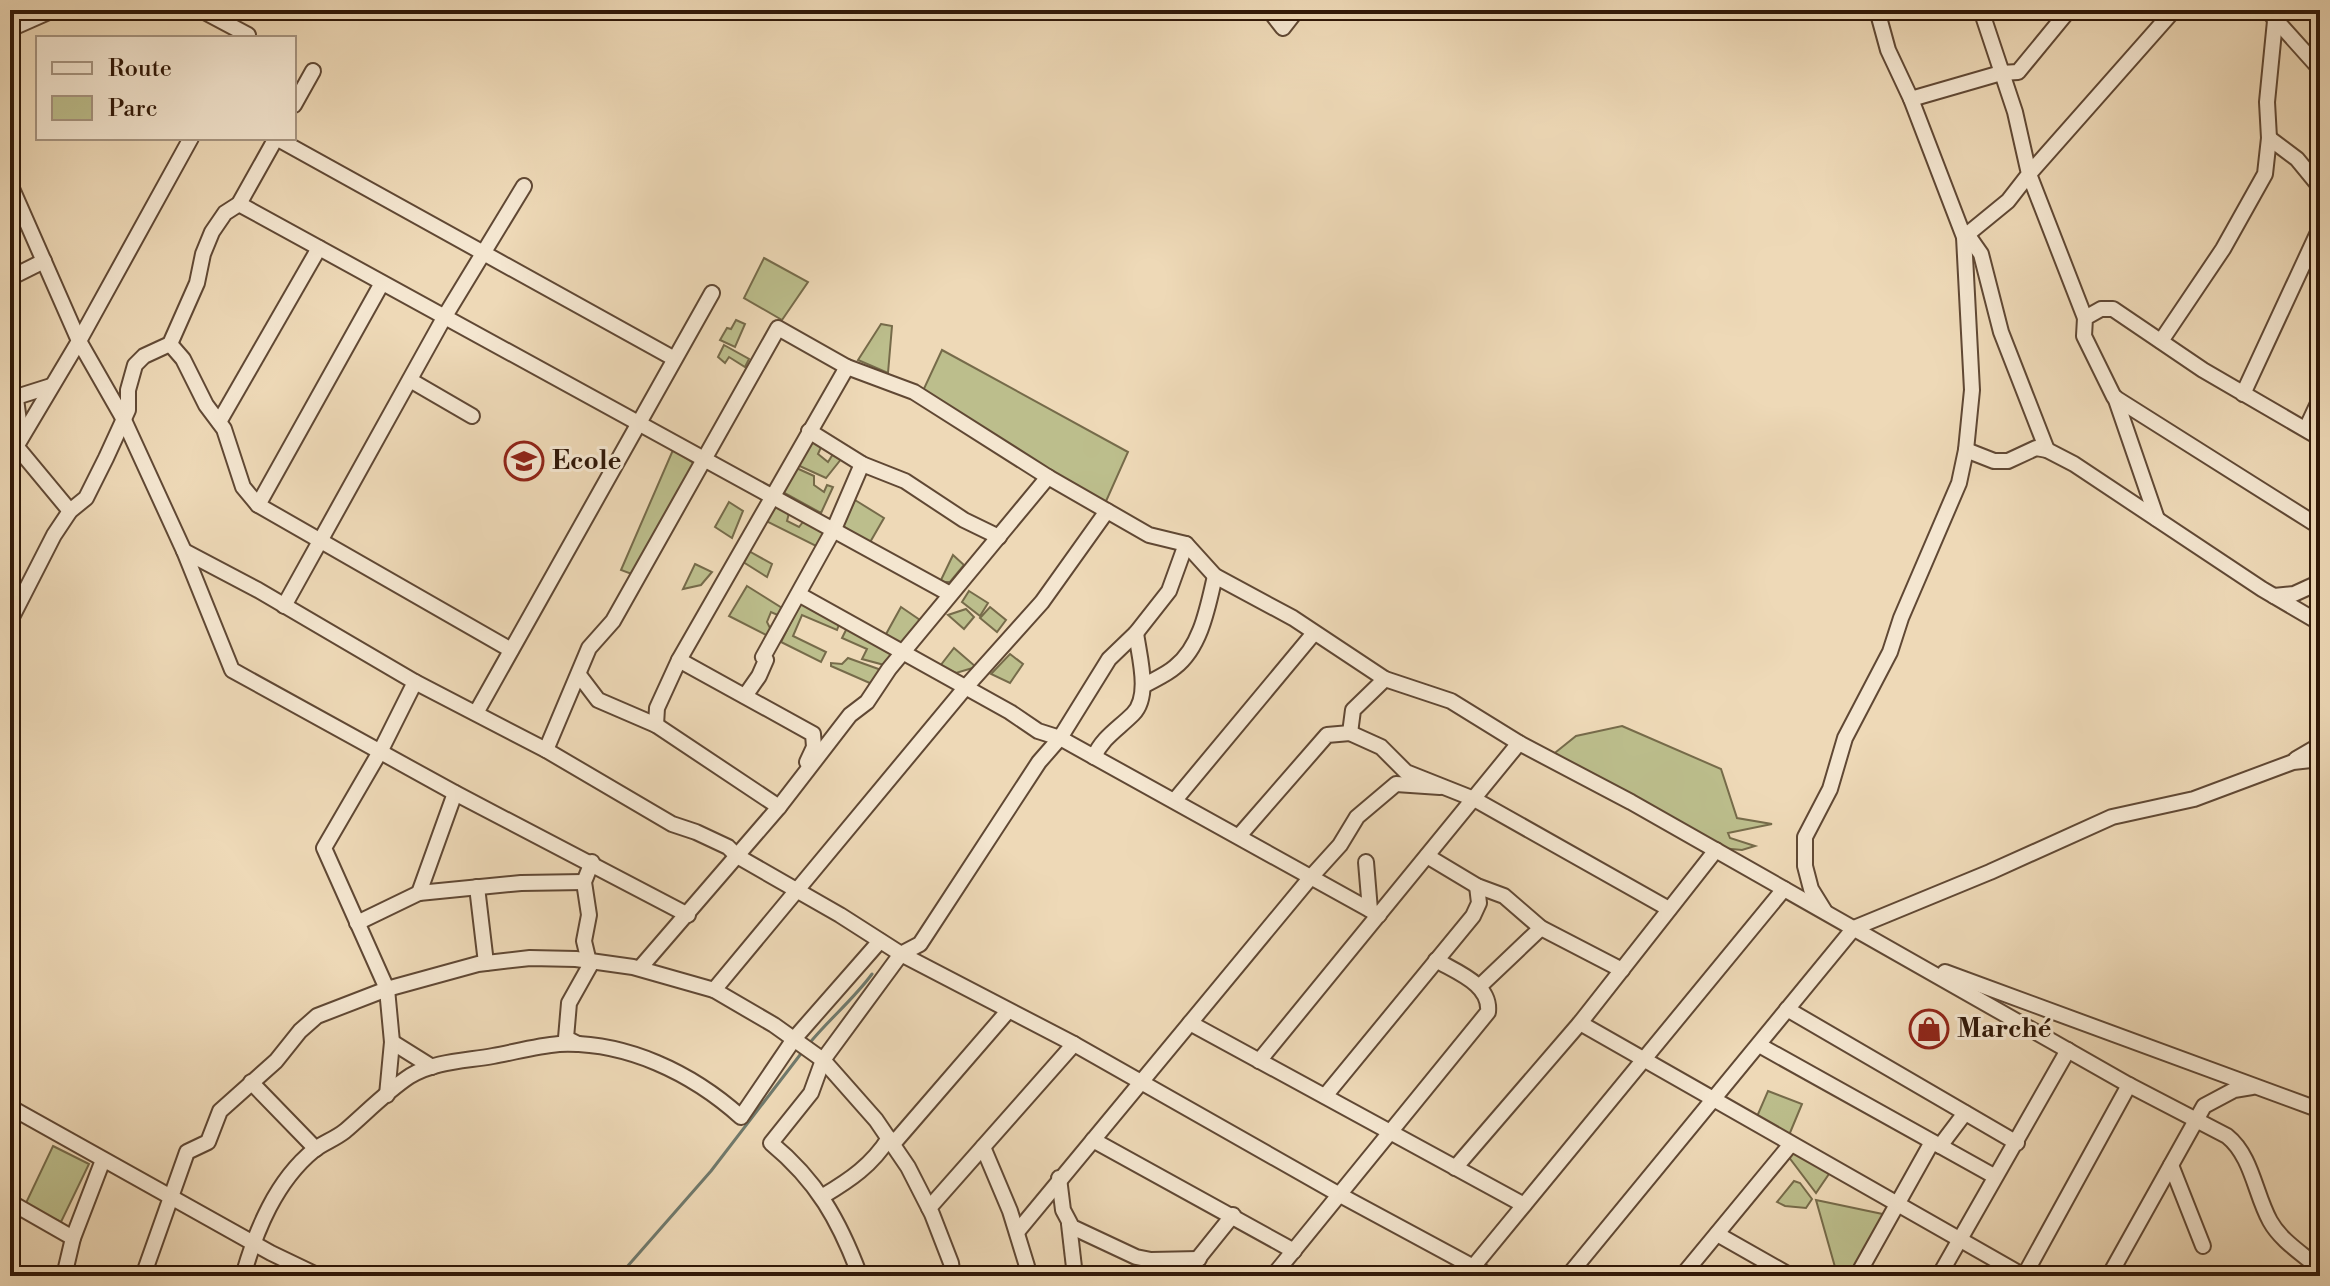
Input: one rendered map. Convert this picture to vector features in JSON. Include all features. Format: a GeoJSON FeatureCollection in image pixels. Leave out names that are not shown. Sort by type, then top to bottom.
{"type":"FeatureCollection","features":[{"type":"Feature","properties":{"kind":"street"},"geometry":{"type":"LineString","coordinates":[[10,29],[53,10]]}},
{"type":"Feature","properties":{"kind":"street"},"geometry":{"type":"LineString","coordinates":[[201,10],[247,36]]}},
{"type":"Feature","properties":{"kind":"street"},"geometry":{"type":"LineString","coordinates":[[1269,10],[1283,28],[1297,10]]}},
{"type":"Feature","properties":{"kind":"street"},"geometry":{"type":"LineString","coordinates":[[1877,10],[1888,50],[1911,99],[1965,235],[1981,254],[2001,332],[2047,450]]}},
{"type":"Feature","properties":{"kind":"street"},"geometry":{"type":"LineString","coordinates":[[1981,10],[2015,112],[2029,174],[2085,318],[2084,336],[2114,397],[2157,519]]}},
{"type":"Feature","properties":{"kind":"street"},"geometry":{"type":"LineString","coordinates":[[1911,99],[2001,73],[2018,72],[2069,10]]}},
{"type":"Feature","properties":{"kind":"street"},"geometry":{"type":"LineString","coordinates":[[1965,235],[2008,201],[2076,117],[2174,10]]}},
{"type":"Feature","properties":{"kind":"street"},"geometry":{"type":"LineString","coordinates":[[2275,14],[2320,69]]}},
{"type":"Feature","properties":{"kind":"street"},"geometry":{"type":"LineString","coordinates":[[2161,341],[2223,249],[2265,174],[2269,138],[2267,102],[2275,14]]}},
{"type":"Feature","properties":{"kind":"street"},"geometry":{"type":"LineString","coordinates":[[296,101],[313,71]]}},
{"type":"Feature","properties":{"kind":"street"},"geometry":{"type":"LineString","coordinates":[[2269,138],[2297,159],[2320,187]]}},
{"type":"Feature","properties":{"kind":"street"},"geometry":{"type":"LineString","coordinates":[[16,446],[79,341],[190,140]]}},
{"type":"Feature","properties":{"kind":"street"},"geometry":{"type":"LineString","coordinates":[[10,621],[54,535],[70,511],[86,498],[128,410],[128,390],[135,365],[144,356],[170,344],[197,283],[203,254],[212,232],[225,213],[239,204],[275,140]]}},
{"type":"Feature","properties":{"kind":"street"},"geometry":{"type":"LineString","coordinates":[[280,140],[673,358]]}},
{"type":"Feature","properties":{"kind":"street"},"geometry":{"type":"LineString","coordinates":[[10,185],[79,341],[123,418],[184,551],[232,670],[455,793],[592,862],[688,915]]}},
{"type":"Feature","properties":{"kind":"street"},"geometry":{"type":"LineString","coordinates":[[284,606],[445,316],[524,186]]}},
{"type":"Feature","properties":{"kind":"street"},"geometry":{"type":"LineString","coordinates":[[239,204],[950,594]]}},
{"type":"Feature","properties":{"kind":"street"},"geometry":{"type":"LineString","coordinates":[[2243,394],[2320,228]]}},
{"type":"Feature","properties":{"kind":"street"},"geometry":{"type":"LineString","coordinates":[[1825,912],[1811,889],[1805,866],[1805,837],[1830,789],[1845,738],[1890,652],[1901,618],[1959,483],[1966,450],[1972,390],[1965,235]]}},
{"type":"Feature","properties":{"kind":"street"},"geometry":{"type":"LineString","coordinates":[[219,422],[319,248]]}},
{"type":"Feature","properties":{"kind":"street"},"geometry":{"type":"LineString","coordinates":[[10,278],[44,261]]}},
{"type":"Feature","properties":{"kind":"street"},"geometry":{"type":"LineString","coordinates":[[258,505],[382,283]]}},
{"type":"Feature","properties":{"kind":"street"},"geometry":{"type":"LineString","coordinates":[[476,713],[712,293]]}},
{"type":"Feature","properties":{"kind":"street"},"geometry":{"type":"LineString","coordinates":[[2085,318],[2101,309],[2113,309],[2243,394],[2320,438]]}},
{"type":"Feature","properties":{"kind":"street"},"geometry":{"type":"LineString","coordinates":[[546,750],[589,648],[613,621],[778,328],[847,367],[914,392],[1048,477],[1149,535],[1186,544],[1215,576],[1314,633],[1385,679],[1451,701],[1519,743],[1716,850],[2129,1085],[2196,1119],[2235,1143],[2276,1231],[2320,1269]]}},
{"type":"Feature","properties":{"kind":"street"},"geometry":{"type":"LineString","coordinates":[[170,344],[183,359],[206,405],[224,429],[243,487],[258,505],[511,650]]}},
{"type":"Feature","properties":{"kind":"street"},"geometry":{"type":"LineString","coordinates":[[656,725],[657,708],[679,660],[847,367]]}},
{"type":"Feature","properties":{"kind":"street"},"geometry":{"type":"LineString","coordinates":[[410,380],[472,416]]}},
{"type":"Feature","properties":{"kind":"street"},"geometry":{"type":"LineString","coordinates":[[51,386],[12,397],[16,446],[70,511]]}},
{"type":"Feature","properties":{"kind":"street"},"geometry":{"type":"LineString","coordinates":[[2114,397],[2320,527]]}},
{"type":"Feature","properties":{"kind":"street"},"geometry":{"type":"LineString","coordinates":[[2306,429],[2320,399]]}},
{"type":"Feature","properties":{"kind":"street"},"geometry":{"type":"LineString","coordinates":[[809,431],[862,464],[905,481],[964,520],[999,537]]}},
{"type":"Feature","properties":{"kind":"street"},"geometry":{"type":"LineString","coordinates":[[1966,450],[1994,461],[2008,461],[2030,449],[2047,450],[2274,596],[2318,622],[2319,581],[2294,594],[2274,596]]}},
{"type":"Feature","properties":{"kind":"street"},"geometry":{"type":"LineString","coordinates":[[745,696],[759,676],[766,660],[763,657],[834,529],[862,464]]}},
{"type":"Feature","properties":{"kind":"street"},"geometry":{"type":"LineString","coordinates":[[640,968],[779,807],[850,715],[867,702],[950,594],[1048,477]]}},
{"type":"Feature","properties":{"kind":"street"},"geometry":{"type":"LineString","coordinates":[[714,990],[965,688],[1042,602],[1107,511]]}},
{"type":"Feature","properties":{"kind":"street"},"geometry":{"type":"LineString","coordinates":[[860,1276],[823,1196],[789,1157],[771,1143],[811,1093],[823,1060],[901,954],[920,944],[1039,762],[1060,738],[1109,659],[1136,633],[1169,591],[1186,544]]}},
{"type":"Feature","properties":{"kind":"street"},"geometry":{"type":"LineString","coordinates":[[184,551],[415,682],[546,750],[672,824],[728,847],[737,856],[901,954],[1074,1044],[1490,1276]]}},
{"type":"Feature","properties":{"kind":"street"},"geometry":{"type":"LineString","coordinates":[[1143,686],[1177,666],[1191,648],[1206,615],[1215,576]]}},
{"type":"Feature","properties":{"kind":"street"},"geometry":{"type":"LineString","coordinates":[[800,595],[1010,712],[1038,731],[1060,738],[1340,893],[1372,906]]}},
{"type":"Feature","properties":{"kind":"street"},"geometry":{"type":"LineString","coordinates":[[1094,757],[1111,733],[1136,712],[1143,686],[1136,633]]}},
{"type":"Feature","properties":{"kind":"street"},"geometry":{"type":"LineString","coordinates":[[1175,800],[1314,633]]}},
{"type":"Feature","properties":{"kind":"street"},"geometry":{"type":"LineString","coordinates":[[679,660],[813,734],[814,747],[798,783]]}},
{"type":"Feature","properties":{"kind":"street"},"geometry":{"type":"LineString","coordinates":[[579,675],[598,700],[656,725],[779,807]]}},
{"type":"Feature","properties":{"kind":"street"},"geometry":{"type":"LineString","coordinates":[[1350,733],[1353,710],[1385,679]]}},
{"type":"Feature","properties":{"kind":"street"},"geometry":{"type":"LineString","coordinates":[[387,1095],[392,1042],[387,989],[324,848],[381,750],[415,682]]}},
{"type":"Feature","properties":{"kind":"street"},"geometry":{"type":"LineString","coordinates":[[1239,836],[1327,735],[1350,733],[1381,747],[1406,772],[1474,799],[1669,909]]}},
{"type":"Feature","properties":{"kind":"street"},"geometry":{"type":"LineString","coordinates":[[1259,1061],[1372,906],[1427,856],[1519,743]]}},
{"type":"Feature","properties":{"kind":"street"},"geometry":{"type":"LineString","coordinates":[[1568,1276],[1854,928],[2112,817],[2194,799],[2293,762],[2320,745]]}},
{"type":"Feature","properties":{"kind":"street"},"geometry":{"type":"LineString","coordinates":[[2293,762],[2320,759]]}},
{"type":"Feature","properties":{"kind":"street"},"geometry":{"type":"LineString","coordinates":[[1017,1232],[1340,845],[1357,817],[1396,784],[1440,787]]}},
{"type":"Feature","properties":{"kind":"street"},"geometry":{"type":"LineString","coordinates":[[419,893],[455,793]]}},
{"type":"Feature","properties":{"kind":"street"},"geometry":{"type":"LineString","coordinates":[[1455,1168],[1580,1023],[1716,850]]}},
{"type":"Feature","properties":{"kind":"street"},"geometry":{"type":"LineString","coordinates":[[1427,856],[1477,886],[1504,896],[1541,928],[1622,970]]}},
{"type":"Feature","properties":{"kind":"street"},"geometry":{"type":"LineString","coordinates":[[580,1045],[566,1038],[569,1003],[590,962],[584,941],[589,915],[584,882],[592,862]]}},
{"type":"Feature","properties":{"kind":"street"},"geometry":{"type":"LineString","coordinates":[[1366,862],[1372,906]]}},
{"type":"Feature","properties":{"kind":"street"},"geometry":{"type":"LineString","coordinates":[[357,923],[419,893],[584,882]]}},
{"type":"Feature","properties":{"kind":"street"},"geometry":{"type":"LineString","coordinates":[[1325,1096],[1473,916],[1479,903],[1477,886]]}},
{"type":"Feature","properties":{"kind":"street"},"geometry":{"type":"LineString","coordinates":[[477,887],[486,963]]}},
{"type":"Feature","properties":{"kind":"street"},"geometry":{"type":"LineString","coordinates":[[1473,1267],[1784,889]]}},
{"type":"Feature","properties":{"kind":"street"},"geometry":{"type":"LineString","coordinates":[[1372,906],[1384,896]]}},
{"type":"Feature","properties":{"kind":"street"},"geometry":{"type":"LineString","coordinates":[[1480,986],[1541,928]]}},
{"type":"Feature","properties":{"kind":"street"},"geometry":{"type":"LineString","coordinates":[[243,1276],[252,1242],[267,1209],[316,1149],[342,1133],[409,1077],[432,1067],[520,1049],[580,1045],[623,1049],[701,1086],[741,1117],[794,1039],[880,941]]}},
{"type":"Feature","properties":{"kind":"street"},"geometry":{"type":"LineString","coordinates":[[143,1276],[187,1152],[208,1142],[220,1111],[276,1061],[300,1031],[317,1016],[387,989],[486,963],[530,958],[576,959],[640,968],[714,990],[823,1060],[891,1141],[908,1167],[929,1208],[951,1263],[953,1276]]}},
{"type":"Feature","properties":{"kind":"street"},"geometry":{"type":"LineString","coordinates":[[1905,958],[2320,1110]]}},
{"type":"Feature","properties":{"kind":"street"},"geometry":{"type":"LineString","coordinates":[[1273,1276],[1488,1012],[1487,998],[1480,986],[1436,960]]}},
{"type":"Feature","properties":{"kind":"street"},"geometry":{"type":"LineString","coordinates":[[1787,1009],[2017,1143]]}},
{"type":"Feature","properties":{"kind":"street"},"geometry":{"type":"LineString","coordinates":[[823,1196],[866,1167],[878,1155],[1008,1011]]}},
{"type":"Feature","properties":{"kind":"street"},"geometry":{"type":"LineString","coordinates":[[1190,1023],[1524,1205]]}},
{"type":"Feature","properties":{"kind":"street"},"geometry":{"type":"LineString","coordinates":[[1580,1023],[2024,1276],[2129,1085]]}},
{"type":"Feature","properties":{"kind":"street"},"geometry":{"type":"LineString","coordinates":[[392,1042],[432,1067]]}},
{"type":"Feature","properties":{"kind":"street"},"geometry":{"type":"LineString","coordinates":[[929,1208],[1074,1044]]}},
{"type":"Feature","properties":{"kind":"street"},"geometry":{"type":"LineString","coordinates":[[1759,1045],[1994,1176]]}},
{"type":"Feature","properties":{"kind":"street"},"geometry":{"type":"LineString","coordinates":[[1939,1276],[2068,1050]]}},
{"type":"Feature","properties":{"kind":"street"},"geometry":{"type":"LineString","coordinates":[[251,1082],[316,1149]]}},
{"type":"Feature","properties":{"kind":"street"},"geometry":{"type":"LineString","coordinates":[[2109,1276],[2204,1106],[2234,1090],[2255,1087]]}},
{"type":"Feature","properties":{"kind":"street"},"geometry":{"type":"LineString","coordinates":[[10,1107],[319,1276]]}},
{"type":"Feature","properties":{"kind":"street"},"geometry":{"type":"LineString","coordinates":[[1857,1276],[1936,1144],[1965,1113]]}},
{"type":"Feature","properties":{"kind":"street"},"geometry":{"type":"LineString","coordinates":[[1093,1140],[1294,1251]]}},
{"type":"Feature","properties":{"kind":"street"},"geometry":{"type":"LineString","coordinates":[[1682,1276],[1791,1144]]}},
{"type":"Feature","properties":{"kind":"street"},"geometry":{"type":"LineString","coordinates":[[983,1147],[1017,1232],[1030,1276]]}},
{"type":"Feature","properties":{"kind":"street"},"geometry":{"type":"LineString","coordinates":[[64,1276],[73,1238],[103,1160]]}},
{"type":"Feature","properties":{"kind":"street"},"geometry":{"type":"LineString","coordinates":[[2171,1165],[2203,1246]]}},
{"type":"Feature","properties":{"kind":"street"},"geometry":{"type":"LineString","coordinates":[[1059,1178],[1063,1210],[1069,1224],[1075,1276]]}},
{"type":"Feature","properties":{"kind":"street"},"geometry":{"type":"LineString","coordinates":[[10,1202],[73,1238]]}},
{"type":"Feature","properties":{"kind":"street"},"geometry":{"type":"LineString","coordinates":[[1184,1276],[1233,1215]]}},
{"type":"Feature","properties":{"kind":"street"},"geometry":{"type":"LineString","coordinates":[[1069,1224],[1136,1257],[1199,1259]]}},
{"type":"Feature","properties":{"kind":"street"},"geometry":{"type":"LineString","coordinates":[[1717,1234],[1791,1276]]}},
{"type":"Feature","properties":{"kind":"green space"},"geometry":{"type":"Polygon","coordinates":[[[764,258],[808,282],[782,320],[744,298],[764,258]]]}},
{"type":"Feature","properties":{"kind":"green space"},"geometry":{"type":"Polygon","coordinates":[[[736,320],[745,324],[735,347],[720,340],[736,320]]]}},
{"type":"Feature","properties":{"kind":"green space"},"geometry":{"type":"Polygon","coordinates":[[[881,324],[892,326],[888,373],[858,360],[881,324]]]}},
{"type":"Feature","properties":{"kind":"green space"},"geometry":{"type":"Polygon","coordinates":[[[724,345],[749,359],[745,367],[729,357],[725,363],[718,357],[724,345]]]}},
{"type":"Feature","properties":{"kind":"green space"},"geometry":{"type":"Polygon","coordinates":[[[942,350],[1128,452],[1103,508],[921,395],[942,350]]]}},
{"type":"Feature","properties":{"kind":"green space"},"geometry":{"type":"Polygon","coordinates":[[[808,438],[822,445],[818,454],[828,462],[833,454],[842,458],[826,478],[793,463],[808,438]]]}},
{"type":"Feature","properties":{"kind":"green space"},"geometry":{"type":"Polygon","coordinates":[[[673,450],[695,464],[637,576],[621,570],[673,450]]]}},
{"type":"Feature","properties":{"kind":"green space"},"geometry":{"type":"Polygon","coordinates":[[[792,466],[814,476],[814,485],[824,492],[827,485],[833,487],[821,513],[779,490],[792,466]]]}},
{"type":"Feature","properties":{"kind":"green space"},"geometry":{"type":"Polygon","coordinates":[[[855,500],[884,518],[869,544],[843,526],[855,500]]]}},
{"type":"Feature","properties":{"kind":"green space"},"geometry":{"type":"Polygon","coordinates":[[[729,502],[743,511],[732,538],[715,527],[729,502]]]}},
{"type":"Feature","properties":{"kind":"green space"},"geometry":{"type":"Polygon","coordinates":[[[771,502],[790,509],[787,521],[799,527],[806,518],[829,531],[820,548],[762,519],[771,502]]]}},
{"type":"Feature","properties":{"kind":"green space"},"geometry":{"type":"Polygon","coordinates":[[[747,550],[772,564],[767,577],[740,560],[747,550]]]}},
{"type":"Feature","properties":{"kind":"green space"},"geometry":{"type":"Polygon","coordinates":[[[953,555],[964,565],[950,582],[940,582],[953,555]]]}},
{"type":"Feature","properties":{"kind":"green space"},"geometry":{"type":"Polygon","coordinates":[[[695,564],[712,572],[701,585],[683,589],[695,564]]]}},
{"type":"Feature","properties":{"kind":"green space"},"geometry":{"type":"Polygon","coordinates":[[[747,586],[782,608],[780,616],[771,612],[767,622],[771,630],[768,636],[729,616],[747,586]]]}},
{"type":"Feature","properties":{"kind":"green space"},"geometry":{"type":"Polygon","coordinates":[[[969,591],[988,603],[980,616],[962,602],[969,591]]]}},
{"type":"Feature","properties":{"kind":"green space"},"geometry":{"type":"Polygon","coordinates":[[[802,600],[840,622],[837,630],[802,615],[793,636],[826,652],[821,662],[781,642],[802,600]]]}},
{"type":"Feature","properties":{"kind":"green space"},"geometry":{"type":"Polygon","coordinates":[[[901,607],[920,620],[902,646],[885,636],[901,607]]]}},
{"type":"Feature","properties":{"kind":"green space"},"geometry":{"type":"Polygon","coordinates":[[[990,607],[1006,620],[997,632],[980,618],[990,607]]]}},
{"type":"Feature","properties":{"kind":"green space"},"geometry":{"type":"Polygon","coordinates":[[[966,609],[974,617],[964,629],[948,615],[966,609]]]}},
{"type":"Feature","properties":{"kind":"green space"},"geometry":{"type":"Polygon","coordinates":[[[848,626],[898,654],[888,666],[862,659],[867,649],[842,638],[848,626]]]}},
{"type":"Feature","properties":{"kind":"green space"},"geometry":{"type":"Polygon","coordinates":[[[954,648],[976,667],[956,673],[940,666],[954,648]]]}},
{"type":"Feature","properties":{"kind":"green space"},"geometry":{"type":"Polygon","coordinates":[[[1010,654],[1023,664],[1010,683],[991,674],[1010,654]]]}},
{"type":"Feature","properties":{"kind":"green space"},"geometry":{"type":"Polygon","coordinates":[[[848,658],[884,671],[872,684],[831,666],[831,663],[842,664],[848,658]]]}},
{"type":"Feature","properties":{"kind":"green space"},"geometry":{"type":"Polygon","coordinates":[[[1622,726],[1721,769],[1737,818],[1772,824],[1728,833],[1730,838],[1755,846],[1742,850],[1721,848],[1551,756],[1576,736],[1622,726]]]}},
{"type":"Feature","properties":{"kind":"green space"},"geometry":{"type":"Polygon","coordinates":[[[1768,1091],[1802,1104],[1787,1140],[1755,1121],[1768,1091]]]}},
{"type":"Feature","properties":{"kind":"green space"},"geometry":{"type":"Polygon","coordinates":[[[1791,1144],[1833,1168],[1816,1193],[1785,1152],[1791,1144]]]}},
{"type":"Feature","properties":{"kind":"green space"},"geometry":{"type":"Polygon","coordinates":[[[53,1146],[89,1164],[61,1222],[25,1205],[53,1146]]]}},
{"type":"Feature","properties":{"kind":"green space"},"geometry":{"type":"Polygon","coordinates":[[[1794,1181],[1800,1183],[1812,1199],[1806,1208],[1777,1202],[1794,1181]]]}},
{"type":"Feature","properties":{"kind":"green space"},"geometry":{"type":"Polygon","coordinates":[[[1816,1200],[1892,1216],[1857,1276],[1822,1276],[1824,1270],[1837,1274],[1816,1200]]]}},
{"type":"Feature","properties":{"kind":"waterway"},"geometry":{"type":"LineString","coordinates":[[808,1045],[872,974]]}},
{"type":"Feature","properties":{"kind":"waterway"},"geometry":{"type":"LineString","coordinates":[[619,1276],[711,1171],[803,1051]]}},
{"type":"Feature","properties":{"kind":"place","name":"Ecole"},"geometry":{"type":"Point","coordinates":[524,461]}},
{"type":"Feature","properties":{"kind":"place","name":"Marché"},"geometry":{"type":"Point","coordinates":[1929,1029]}}]}
